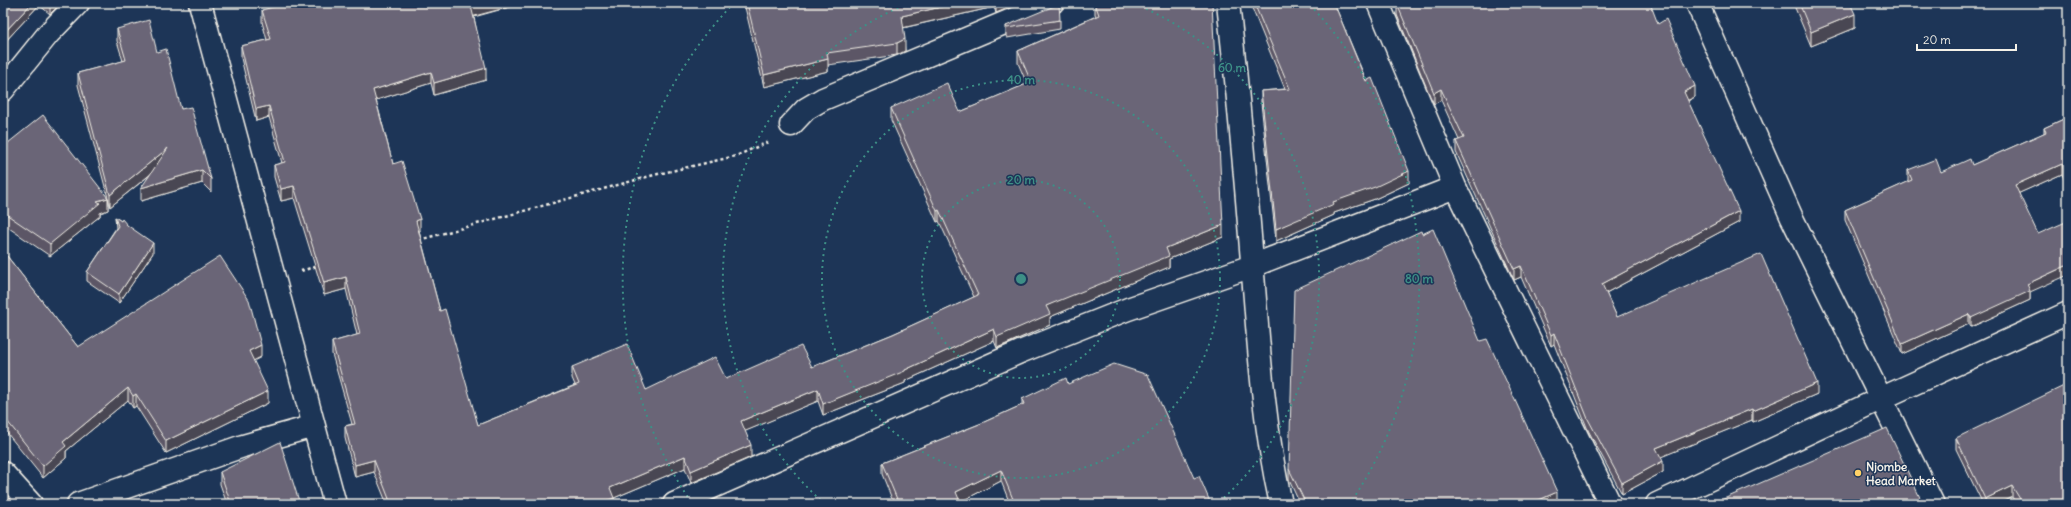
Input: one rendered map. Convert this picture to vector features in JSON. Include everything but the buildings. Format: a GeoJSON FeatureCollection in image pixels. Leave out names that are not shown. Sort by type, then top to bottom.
{"type":"FeatureCollection","features":[{"type":"Feature","properties":{"kind":"street"},"geometry":{"type":"LineString","coordinates":[[3,90],[49,33],[78,3]]}},
{"type":"Feature","properties":{"kind":"street"},"geometry":{"type":"LineString","coordinates":[[200,3],[335,504]]}},
{"type":"Feature","properties":{"kind":"street"},"geometry":{"type":"LineString","coordinates":[[790,125],[806,109],[823,98],[1052,3]]}},
{"type":"Feature","properties":{"kind":"street"},"geometry":{"type":"LineString","coordinates":[[1228,3],[1242,133],[1263,394],[1273,470],[1281,504]]}},
{"type":"Feature","properties":{"kind":"street"},"geometry":{"type":"LineString","coordinates":[[1378,3],[1455,187],[1610,504]]}},
{"type":"Feature","properties":{"kind":"street"},"geometry":{"type":"LineString","coordinates":[[1697,3],[1792,218],[1933,504]]}},
{"type":"Feature","properties":{"kind":"street"},"geometry":{"type":"LineString","coordinates":[[674,504],[1020,352],[1128,309],[1252,266],[1455,187]]}},
{"type":"Feature","properties":{"kind":"street"},"geometry":{"type":"LineString","coordinates":[[1657,504],[1880,399],[2068,313]]}},
{"type":"Feature","properties":{"kind":"street"},"geometry":{"type":"LineString","coordinates":[[78,504],[243,446],[314,426]]}},
{"type":"Feature","properties":{"kind":"street"},"geometry":{"type":"LineString","coordinates":[[3,473],[31,504]]}},
{"type":"Feature","properties":{"kind":"path"},"geometry":{"type":"LineString","coordinates":[[415,241],[654,175],[736,156],[767,142],[790,125]]}},
{"type":"Feature","properties":{"kind":"path"},"geometry":{"type":"LineString","coordinates":[[273,278],[318,266]]}},
{"type":"Feature","properties":{"kind":"place","name":"Njombe Head Market"},"geometry":{"type":"Point","coordinates":[1858,473]}}]}
